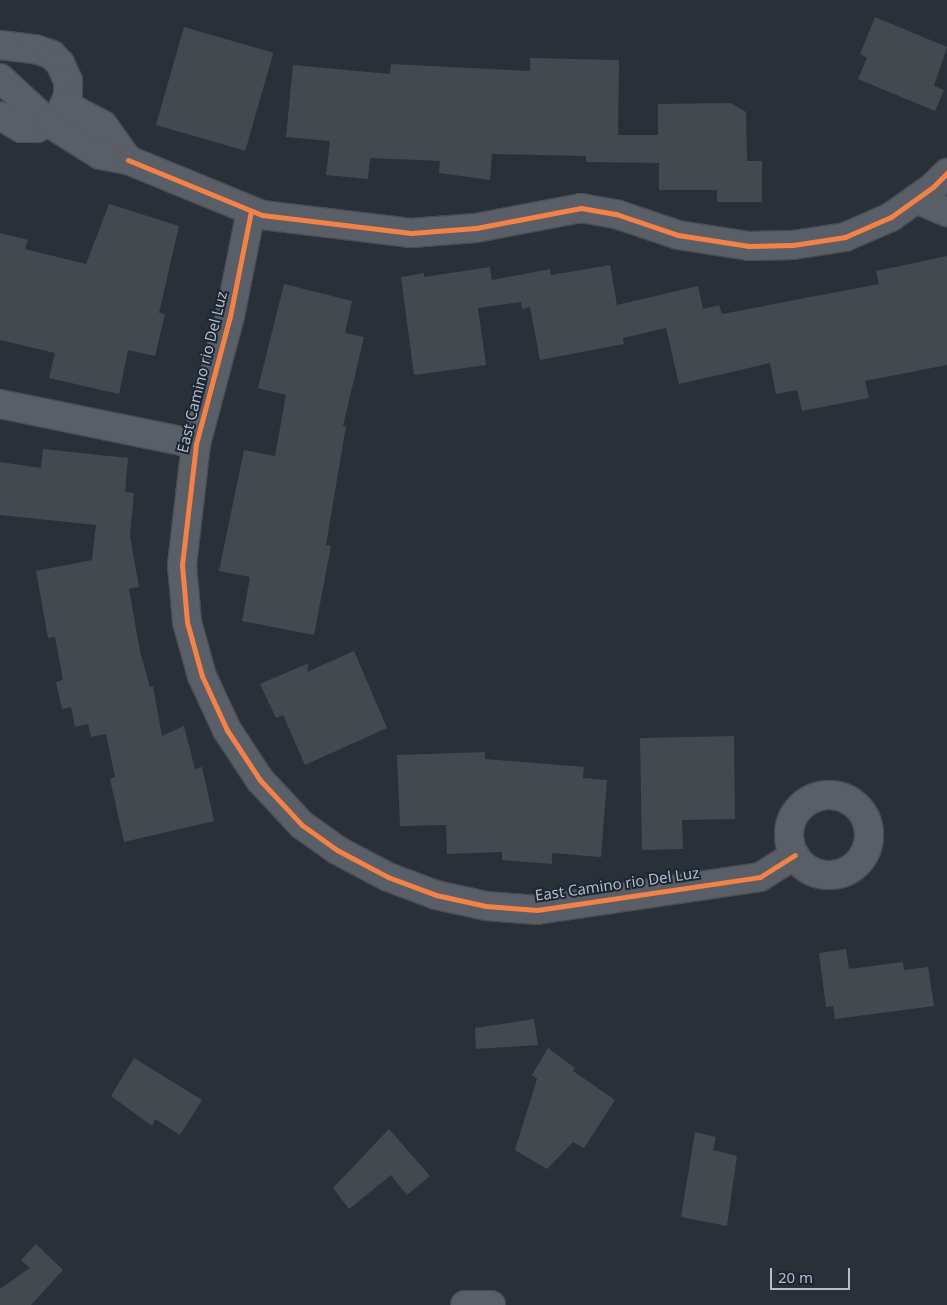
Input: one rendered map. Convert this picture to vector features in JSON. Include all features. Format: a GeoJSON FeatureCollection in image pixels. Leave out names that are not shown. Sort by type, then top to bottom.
{"type":"FeatureCollection","features":[{"type":"Feature","properties":{"kind":"street"},"geometry":{"type":"LineString","coordinates":[[0,45],[35,49],[52,55],[60,63],[68,81],[57,114],[37,128],[21,128],[0,116]]}},
{"type":"Feature","properties":{"kind":"street"},"geometry":{"type":"LineString","coordinates":[[0,78],[57,114],[103,125],[128,160],[251,211],[262,215],[411,233],[476,228],[581,208],[616,214],[678,235],[749,246],[794,245],[845,237],[892,217],[947,173]]}},
{"type":"Feature","properties":{"kind":"street"},"geometry":{"type":"LineString","coordinates":[[916,199],[947,212]]}},
{"type":"Feature","properties":{"kind":"street","name":"East Camino rio Del Luz"},"geometry":{"type":"LineString","coordinates":[[251,211],[230,316],[196,444],[182,565],[187,622],[202,676],[227,730],[260,780],[302,826],[388,877],[428,892],[486,906],[538,910],[760,877],[795,855]]}},
{"type":"Feature","properties":{"kind":"street"},"geometry":{"type":"LineString","coordinates":[[0,404],[196,444]]}},
{"type":"Feature","properties":{"kind":"street"},"geometry":{"type":"LineString","coordinates":[[465,1305],[490,1305]]}},
{"type":"Feature","properties":{"kind":"building"},"geometry":{"type":"Polygon","coordinates":[[[875,17],[947,47],[934,86],[944,90],[935,111],[858,79],[867,58],[860,54],[875,17]]]}},
{"type":"Feature","properties":{"kind":"building"},"geometry":{"type":"Polygon","coordinates":[[[184,27],[273,53],[245,151],[156,125],[184,27]]]}},
{"type":"Feature","properties":{"kind":"building"},"geometry":{"type":"Polygon","coordinates":[[[530,58],[619,60],[618,135],[658,135],[658,104],[730,103],[746,112],[747,161],[762,161],[762,202],[717,202],[717,190],[659,190],[659,163],[586,162],[586,156],[492,154],[490,180],[439,173],[440,161],[370,158],[368,179],[326,175],[330,141],[286,137],[293,65],[390,74],[391,64],[530,71],[530,58]]]}},
{"type":"Feature","properties":{"kind":"building"},"geometry":{"type":"Polygon","coordinates":[[[109,204],[179,226],[159,313],[165,314],[155,356],[128,350],[119,394],[49,378],[55,353],[0,340],[0,233],[28,240],[25,249],[86,264],[109,204]]]}},
{"type":"Feature","properties":{"kind":"building"},"geometry":{"type":"Polygon","coordinates":[[[947,256],[947,365],[865,381],[869,398],[802,411],[797,390],[776,394],[770,363],[679,384],[666,328],[623,338],[624,344],[540,360],[530,307],[522,309],[521,302],[478,308],[486,365],[414,375],[401,277],[424,273],[424,277],[490,267],[492,280],[550,269],[551,275],[610,265],[617,305],[698,286],[703,309],[719,305],[722,314],[879,284],[876,271],[947,256]]]}},
{"type":"Feature","properties":{"kind":"building"},"geometry":{"type":"Polygon","coordinates":[[[284,284],[352,301],[345,333],[364,337],[343,426],[346,426],[326,545],[331,546],[314,635],[242,621],[250,577],[219,571],[244,450],[275,456],[286,395],[258,388],[284,284]]]}},
{"type":"Feature","properties":{"kind":"building"},"geometry":{"type":"Polygon","coordinates":[[[43,449],[128,458],[125,492],[134,493],[130,536],[139,587],[129,589],[140,651],[150,687],[153,686],[162,736],[184,726],[195,769],[202,767],[214,821],[124,842],[110,779],[115,777],[106,734],[91,737],[88,724],[75,727],[71,707],[62,709],[56,682],[63,680],[55,637],[48,638],[36,571],[92,560],[96,525],[0,515],[0,462],[41,468],[43,449]]]}},
{"type":"Feature","properties":{"kind":"building"},"geometry":{"type":"Polygon","coordinates":[[[354,651],[387,728],[305,765],[283,715],[276,718],[260,684],[309,663],[307,672],[354,651]]]}},
{"type":"Feature","properties":{"kind":"building"},"geometry":{"type":"Polygon","coordinates":[[[734,736],[735,819],[682,820],[683,849],[642,850],[640,738],[734,736]]]}},
{"type":"Feature","properties":{"kind":"building"},"geometry":{"type":"Polygon","coordinates":[[[485,752],[485,759],[584,767],[583,778],[607,780],[601,857],[552,853],[552,864],[502,860],[502,852],[447,854],[446,825],[400,826],[397,755],[485,752]]]}},
{"type":"Feature","properties":{"kind":"building"},"geometry":{"type":"Polygon","coordinates":[[[846,949],[849,969],[903,962],[904,970],[928,967],[934,1006],[835,1019],[833,1006],[826,1007],[819,953],[846,949]]]}},
{"type":"Feature","properties":{"kind":"building"},"geometry":{"type":"Polygon","coordinates":[[[534,1019],[538,1045],[476,1049],[475,1028],[534,1019]]]}},
{"type":"Feature","properties":{"kind":"building"},"geometry":{"type":"Polygon","coordinates":[[[548,1048],[575,1068],[573,1071],[615,1100],[584,1148],[573,1142],[547,1169],[515,1150],[537,1079],[532,1075],[548,1048]]]}},
{"type":"Feature","properties":{"kind":"building"},"geometry":{"type":"Polygon","coordinates":[[[134,1058],[202,1100],[180,1135],[155,1119],[152,1126],[111,1096],[134,1058]]]}},
{"type":"Feature","properties":{"kind":"building"},"geometry":{"type":"Polygon","coordinates":[[[389,1129],[430,1176],[407,1195],[391,1175],[349,1209],[333,1188],[389,1129]]]}},
{"type":"Feature","properties":{"kind":"building"},"geometry":{"type":"Polygon","coordinates":[[[695,1132],[716,1137],[713,1150],[737,1156],[727,1226],[681,1217],[695,1132]]]}},
{"type":"Feature","properties":{"kind":"building"},"geometry":{"type":"Polygon","coordinates":[[[36,1244],[63,1270],[31,1305],[0,1305],[0,1289],[30,1268],[21,1260],[36,1244]]]}},
{"type":"Feature","properties":{"kind":"cycle path"},"geometry":{"type":"LineString","coordinates":[[128,160],[262,215],[411,233],[476,228],[581,208],[616,214],[678,235],[749,246],[793,245],[845,237],[891,217],[933,187],[947,173]]}},
{"type":"Feature","properties":{"kind":"cycle path"},"geometry":{"type":"LineString","coordinates":[[251,211],[230,316],[196,444],[182,565],[187,622],[202,676],[227,730],[260,780],[302,825],[337,850],[388,877],[436,895],[486,906],[537,910],[760,877],[795,855]]}}]}
